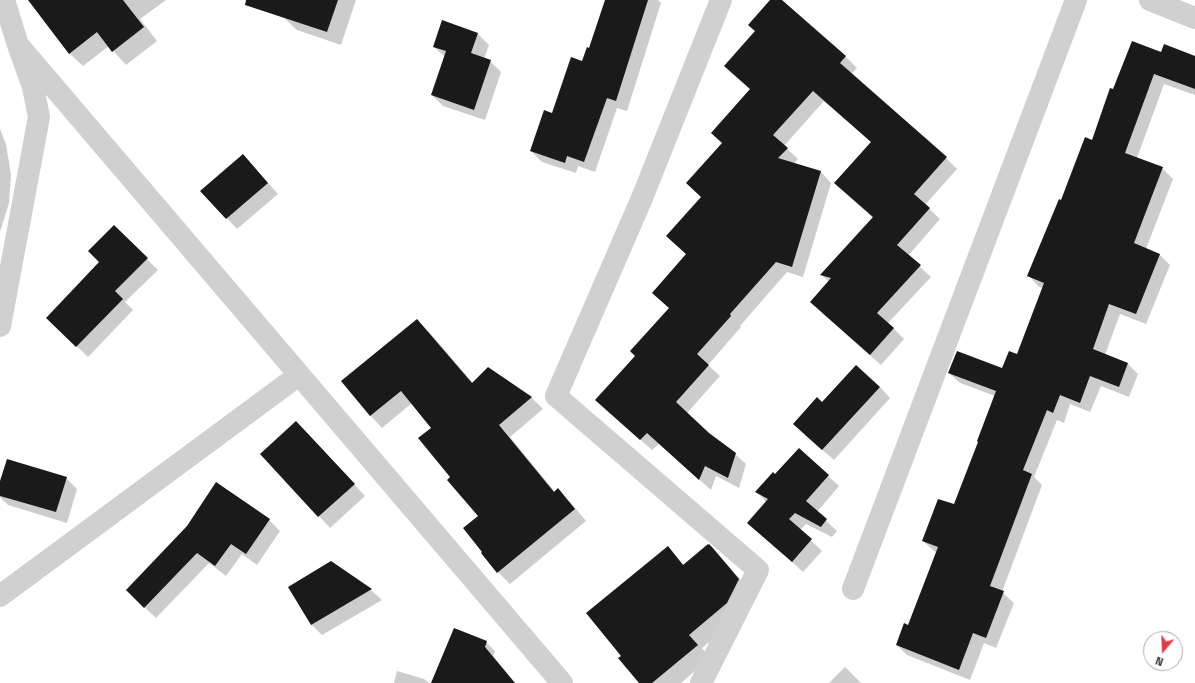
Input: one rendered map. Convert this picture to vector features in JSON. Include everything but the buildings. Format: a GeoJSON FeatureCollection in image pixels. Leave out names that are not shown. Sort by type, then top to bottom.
{"type":"FeatureCollection","features":[{"type":"Feature","properties":{"kind":"street"},"geometry":{"type":"LineString","coordinates":[[0,326],[39,117],[34,87],[18,45],[4,0]]}},
{"type":"Feature","properties":{"kind":"street"},"geometry":{"type":"LineString","coordinates":[[701,683],[758,570],[556,396],[642,198],[722,0]]}},
{"type":"Feature","properties":{"kind":"street"},"geometry":{"type":"LineString","coordinates":[[853,589],[1076,0]]}},
{"type":"Feature","properties":{"kind":"street"},"geometry":{"type":"LineString","coordinates":[[1150,0],[1195,18]]}},
{"type":"Feature","properties":{"kind":"street"},"geometry":{"type":"LineString","coordinates":[[18,45],[562,683]]}},
{"type":"Feature","properties":{"kind":"street"},"geometry":{"type":"LineString","coordinates":[[0,596],[299,375]]}}]}
